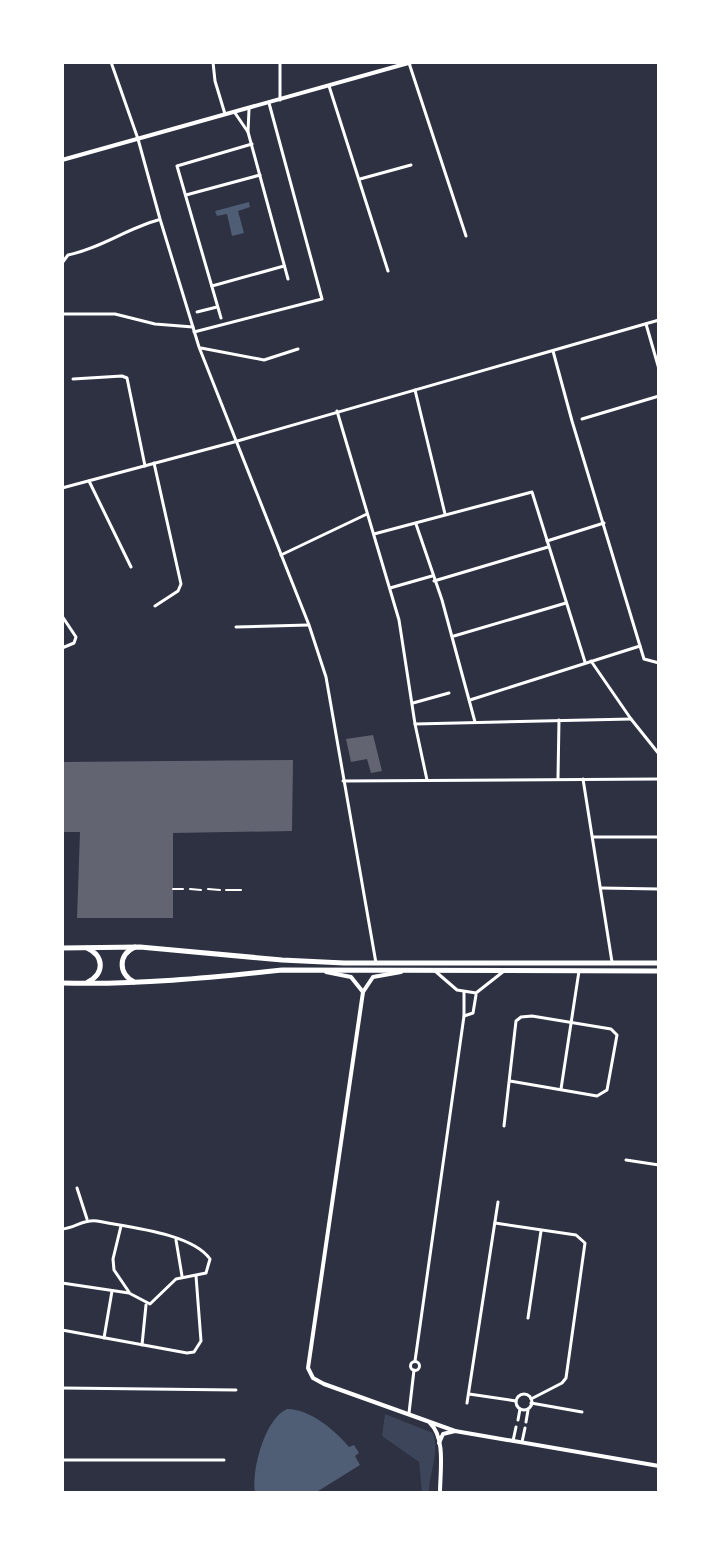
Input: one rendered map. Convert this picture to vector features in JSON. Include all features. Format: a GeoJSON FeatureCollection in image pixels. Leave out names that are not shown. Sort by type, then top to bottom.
{"type":"FeatureCollection","features":[{"type":"Feature","properties":{"kind":"highway"},"geometry":{"type":"LineString","coordinates":[[83,947],[94,951],[101,964],[96,977],[84,983]]}},
{"type":"Feature","properties":{"kind":"highway"},"geometry":{"type":"LineString","coordinates":[[140,947],[128,950],[121,964],[127,978],[141,983]]}},
{"type":"Feature","properties":{"kind":"highway"},"geometry":{"type":"LineString","coordinates":[[62,948],[140,947],[282,960],[376,963],[659,963]]}},
{"type":"Feature","properties":{"kind":"highway"},"geometry":{"type":"LineString","coordinates":[[62,983],[141,983],[222,978],[282,970],[659,971]]}},
{"type":"Feature","properties":{"kind":"street"},"geometry":{"type":"LineString","coordinates":[[111,62],[138,139],[199,347],[234,442],[309,625],[326,677],[376,963]]}},
{"type":"Feature","properties":{"kind":"street"},"geometry":{"type":"LineString","coordinates":[[213,62],[225,114]]}},
{"type":"Feature","properties":{"kind":"street"},"geometry":{"type":"LineString","coordinates":[[280,62],[280,100]]}},
{"type":"Feature","properties":{"kind":"street"},"geometry":{"type":"LineString","coordinates":[[62,160],[411,62],[466,236]]}},
{"type":"Feature","properties":{"kind":"street"},"geometry":{"type":"LineString","coordinates":[[329,86],[388,271]]}},
{"type":"Feature","properties":{"kind":"street"},"geometry":{"type":"LineString","coordinates":[[62,314],[115,314],[194,329],[322,299],[269,103]]}},
{"type":"Feature","properties":{"kind":"street"},"geometry":{"type":"LineString","coordinates":[[248,132],[249,108]]}},
{"type":"Feature","properties":{"kind":"street"},"geometry":{"type":"LineString","coordinates":[[233,112],[248,132],[252,144],[288,279]]}},
{"type":"Feature","properties":{"kind":"street"},"geometry":{"type":"LineString","coordinates":[[243,128],[250,125]]}},
{"type":"Feature","properties":{"kind":"street"},"geometry":{"type":"LineString","coordinates":[[221,318],[178,165],[252,144]]}},
{"type":"Feature","properties":{"kind":"street"},"geometry":{"type":"LineString","coordinates":[[360,179],[411,165]]}},
{"type":"Feature","properties":{"kind":"street"},"geometry":{"type":"LineString","coordinates":[[186,195],[260,175]]}},
{"type":"Feature","properties":{"kind":"street"},"geometry":{"type":"LineString","coordinates":[[62,263],[68,255],[92,250],[138,226],[160,219]]}},
{"type":"Feature","properties":{"kind":"street"},"geometry":{"type":"LineString","coordinates":[[212,286],[284,266]]}},
{"type":"Feature","properties":{"kind":"street"},"geometry":{"type":"LineString","coordinates":[[197,312],[217,306]]}},
{"type":"Feature","properties":{"kind":"street"},"geometry":{"type":"LineString","coordinates":[[62,488],[659,320]]}},
{"type":"Feature","properties":{"kind":"street"},"geometry":{"type":"LineString","coordinates":[[646,324],[659,369]]}},
{"type":"Feature","properties":{"kind":"street"},"geometry":{"type":"LineString","coordinates":[[199,347],[264,360],[298,349]]}},
{"type":"Feature","properties":{"kind":"street"},"geometry":{"type":"LineString","coordinates":[[553,351],[644,659],[659,663]]}},
{"type":"Feature","properties":{"kind":"street"},"geometry":{"type":"LineString","coordinates":[[73,379],[127,378],[145,466]]}},
{"type":"Feature","properties":{"kind":"street"},"geometry":{"type":"LineString","coordinates":[[415,390],[445,515]]}},
{"type":"Feature","properties":{"kind":"street"},"geometry":{"type":"LineString","coordinates":[[582,419],[659,396]]}},
{"type":"Feature","properties":{"kind":"street"},"geometry":{"type":"LineString","coordinates":[[337,411],[390,588],[406,653],[415,724],[427,780]]}},
{"type":"Feature","properties":{"kind":"street"},"geometry":{"type":"LineString","coordinates":[[154,463],[181,584],[178,591],[155,606]]}},
{"type":"Feature","properties":{"kind":"street"},"geometry":{"type":"LineString","coordinates":[[89,480],[131,567]]}},
{"type":"Feature","properties":{"kind":"street"},"geometry":{"type":"LineString","coordinates":[[374,534],[531,491],[588,662],[659,754]]}},
{"type":"Feature","properties":{"kind":"street"},"geometry":{"type":"LineString","coordinates":[[280,555],[367,514]]}},
{"type":"Feature","properties":{"kind":"street"},"geometry":{"type":"LineString","coordinates":[[547,541],[604,523]]}},
{"type":"Feature","properties":{"kind":"street"},"geometry":{"type":"LineString","coordinates":[[416,524],[453,636],[475,722]]}},
{"type":"Feature","properties":{"kind":"street"},"geometry":{"type":"LineString","coordinates":[[390,588],[548,547]]}},
{"type":"Feature","properties":{"kind":"street"},"geometry":{"type":"LineString","coordinates":[[453,636],[566,603]]}},
{"type":"Feature","properties":{"kind":"street"},"geometry":{"type":"LineString","coordinates":[[62,616],[76,637],[74,643],[62,648]]}},
{"type":"Feature","properties":{"kind":"street"},"geometry":{"type":"LineString","coordinates":[[236,627],[309,625]]}},
{"type":"Feature","properties":{"kind":"street"},"geometry":{"type":"LineString","coordinates":[[470,700],[640,646]]}},
{"type":"Feature","properties":{"kind":"street"},"geometry":{"type":"LineString","coordinates":[[413,703],[449,693]]}},
{"type":"Feature","properties":{"kind":"street"},"geometry":{"type":"LineString","coordinates":[[415,724],[631,719]]}},
{"type":"Feature","properties":{"kind":"street"},"geometry":{"type":"LineString","coordinates":[[558,778],[559,720]]}},
{"type":"Feature","properties":{"kind":"street"},"geometry":{"type":"LineString","coordinates":[[583,779],[612,962]]}},
{"type":"Feature","properties":{"kind":"street"},"geometry":{"type":"LineString","coordinates":[[343,781],[659,779]]}},
{"type":"Feature","properties":{"kind":"street"},"geometry":{"type":"LineString","coordinates":[[593,837],[659,837]]}},
{"type":"Feature","properties":{"kind":"street"},"geometry":{"type":"LineString","coordinates":[[601,888],[659,889]]}},
{"type":"Feature","properties":{"kind":"street"},"geometry":{"type":"LineString","coordinates":[[173,889],[183,889]]}},
{"type":"Feature","properties":{"kind":"street"},"geometry":{"type":"LineString","coordinates":[[190,889],[201,890]]}},
{"type":"Feature","properties":{"kind":"street"},"geometry":{"type":"LineString","coordinates":[[208,889],[220,890]]}},
{"type":"Feature","properties":{"kind":"street"},"geometry":{"type":"LineString","coordinates":[[226,890],[241,890]]}},
{"type":"Feature","properties":{"kind":"street"},"geometry":{"type":"LineString","coordinates":[[318,971],[351,977],[363,992]]}},
{"type":"Feature","properties":{"kind":"street"},"geometry":{"type":"LineString","coordinates":[[414,971],[373,977],[363,992],[308,1368],[313,1378],[324,1384],[455,1431],[659,1466]]}},
{"type":"Feature","properties":{"kind":"street"},"geometry":{"type":"LineString","coordinates":[[435,971],[464,993],[476,993],[504,971]]}},
{"type":"Feature","properties":{"kind":"street"},"geometry":{"type":"LineString","coordinates":[[561,1089],[579,971]]}},
{"type":"Feature","properties":{"kind":"street"},"geometry":{"type":"LineString","coordinates":[[409,1413],[414,1370],[419,1366],[415,1361],[464,1016],[464,993]]}},
{"type":"Feature","properties":{"kind":"street"},"geometry":{"type":"LineString","coordinates":[[464,1016],[473,1013],[476,993]]}},
{"type":"Feature","properties":{"kind":"street"},"geometry":{"type":"LineString","coordinates":[[504,1126],[516,1021],[525,1016],[572,1022],[611,1029],[617,1035],[607,1090],[603,1094],[597,1096],[510,1081]]}},
{"type":"Feature","properties":{"kind":"street"},"geometry":{"type":"LineString","coordinates":[[626,1160],[659,1165]]}},
{"type":"Feature","properties":{"kind":"street"},"geometry":{"type":"LineString","coordinates":[[77,1188],[88,1220]]}},
{"type":"Feature","properties":{"kind":"street"},"geometry":{"type":"LineString","coordinates":[[467,1403],[498,1202]]}},
{"type":"Feature","properties":{"kind":"street"},"geometry":{"type":"LineString","coordinates":[[62,1229],[73,1228],[88,1220],[121,1226],[176,1238],[199,1249],[210,1259],[209,1270],[196,1276],[182,1276],[155,1302],[146,1304],[129,1293],[114,1270],[113,1259],[121,1226]]}},
{"type":"Feature","properties":{"kind":"street"},"geometry":{"type":"LineString","coordinates":[[495,1223],[579,1235],[585,1246],[566,1378],[531,1401],[526,1422]]}},
{"type":"Feature","properties":{"kind":"street"},"geometry":{"type":"LineString","coordinates":[[528,1318],[541,1230]]}},
{"type":"Feature","properties":{"kind":"street"},"geometry":{"type":"LineString","coordinates":[[176,1238],[182,1276]]}},
{"type":"Feature","properties":{"kind":"street"},"geometry":{"type":"LineString","coordinates":[[62,1330],[187,1353],[198,1348],[201,1341],[196,1276]]}},
{"type":"Feature","properties":{"kind":"street"},"geometry":{"type":"LineString","coordinates":[[62,1283],[129,1293]]}},
{"type":"Feature","properties":{"kind":"street"},"geometry":{"type":"LineString","coordinates":[[104,1338],[112,1291]]}},
{"type":"Feature","properties":{"kind":"street"},"geometry":{"type":"LineString","coordinates":[[142,1345],[146,1304]]}},
{"type":"Feature","properties":{"kind":"street"},"geometry":{"type":"LineString","coordinates":[[62,1388],[236,1390]]}},
{"type":"Feature","properties":{"kind":"street"},"geometry":{"type":"LineString","coordinates":[[469,1394],[516,1401]]}},
{"type":"Feature","properties":{"kind":"street"},"geometry":{"type":"LineString","coordinates":[[516,1401],[523,1394],[531,1401],[582,1412]]}},
{"type":"Feature","properties":{"kind":"street"},"geometry":{"type":"LineString","coordinates":[[516,1401],[520,1409],[518,1420]]}},
{"type":"Feature","properties":{"kind":"street"},"geometry":{"type":"LineString","coordinates":[[520,1409],[528,1408]]}},
{"type":"Feature","properties":{"kind":"street"},"geometry":{"type":"LineString","coordinates":[[425,1419],[436,1429],[439,1443],[440,1493]]}},
{"type":"Feature","properties":{"kind":"street"},"geometry":{"type":"LineString","coordinates":[[513,1441],[516,1427]]}},
{"type":"Feature","properties":{"kind":"street"},"geometry":{"type":"LineString","coordinates":[[522,1442],[525,1428]]}},
{"type":"Feature","properties":{"kind":"street"},"geometry":{"type":"LineString","coordinates":[[439,1443],[443,1434],[455,1431]]}},
{"type":"Feature","properties":{"kind":"street"},"geometry":{"type":"LineString","coordinates":[[62,1460],[224,1460]]}},
{"type":"Feature","properties":{"kind":"shaded area"},"geometry":{"type":"Polygon","coordinates":[[[249,202],[250,207],[238,211],[244,233],[232,236],[227,214],[217,216],[215,211],[249,202]]]}},
{"type":"Feature","properties":{"kind":"shaded area"},"geometry":{"type":"Polygon","coordinates":[[[287,1409],[313,1417],[349,1447],[354,1445],[359,1453],[355,1456],[360,1465],[315,1493],[255,1493],[255,1472],[261,1446],[272,1423],[287,1409]]]}},
{"type":"Feature","properties":{"kind":"shaded area"},"geometry":{"type":"Polygon","coordinates":[[[385,1414],[433,1433],[435,1448],[429,1493],[422,1493],[419,1462],[382,1436],[385,1414]]]}},
{"type":"Feature","properties":{"kind":"building"},"geometry":{"type":"Polygon","coordinates":[[[373,735],[382,771],[371,773],[367,759],[351,762],[346,739],[373,735]]]}},
{"type":"Feature","properties":{"kind":"building"},"geometry":{"type":"Polygon","coordinates":[[[293,760],[292,831],[173,833],[173,918],[77,918],[80,832],[62,832],[62,762],[293,760]]]}}]}
